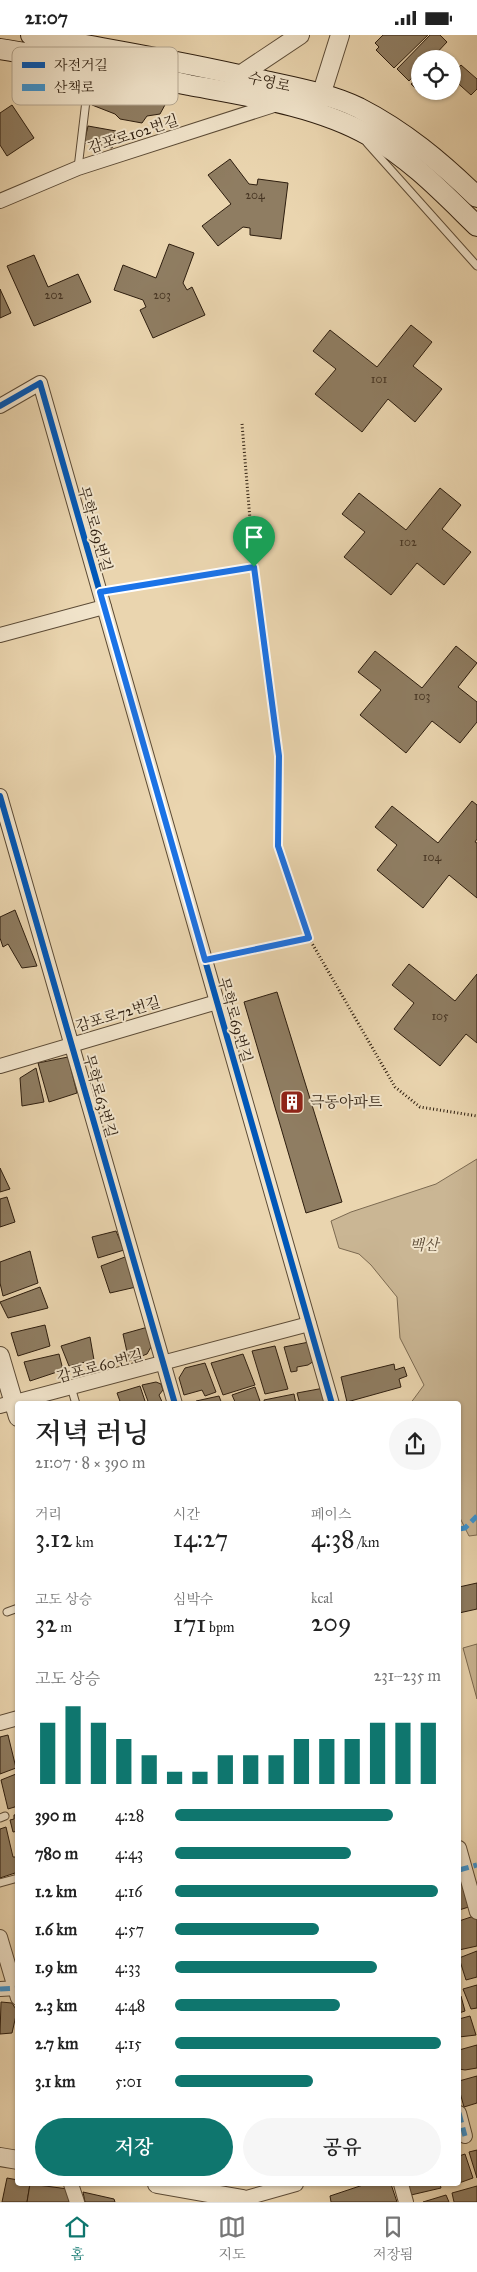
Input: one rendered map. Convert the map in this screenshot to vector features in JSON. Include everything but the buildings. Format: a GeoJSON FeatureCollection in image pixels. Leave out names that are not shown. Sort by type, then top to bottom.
{"type":"FeatureCollection","features":[{"type":"Feature","properties":{"kind":"main road","name":"수영로"},"geometry":{"type":"LineString","coordinates":[[31,35],[84,47]]}},
{"type":"Feature","properties":{"kind":"main road","name":"수영로"},"geometry":{"type":"LineString","coordinates":[[178,64],[240,75],[322,94],[358,107],[395,128],[429,153],[477,197]]}},
{"type":"Feature","properties":{"kind":"main road","name":"수영로"},"geometry":{"type":"LineString","coordinates":[[178,74],[315,113],[351,126],[388,147],[412,165],[477,226]]}},
{"type":"Feature","properties":{"kind":"street"},"geometry":{"type":"LineString","coordinates":[[240,75],[300,35]]}},
{"type":"Feature","properties":{"kind":"street"},"geometry":{"type":"LineString","coordinates":[[315,113],[340,35]]}},
{"type":"Feature","properties":{"kind":"street","name":"감포로102번길"},"geometry":{"type":"LineString","coordinates":[[0,201],[78,168],[278,104]]}},
{"type":"Feature","properties":{"kind":"street","name":"무학로69번길"},"geometry":{"type":"LineString","coordinates":[[0,406],[40,383],[331,1401]]}},
{"type":"Feature","properties":{"kind":"street"},"geometry":{"type":"LineString","coordinates":[[0,635],[104,607]]}},
{"type":"Feature","properties":{"kind":"street","name":"무학로63번길"},"geometry":{"type":"LineString","coordinates":[[0,796],[175,1401]]}},
{"type":"Feature","properties":{"kind":"street","name":"감포로72번길"},"geometry":{"type":"LineString","coordinates":[[0,1066],[217,1002]]}},
{"type":"Feature","properties":{"kind":"street","name":"감포로60번길"},"geometry":{"type":"LineString","coordinates":[[30,1401],[71,1387],[309,1324]]}},
{"type":"Feature","properties":{"kind":"street"},"geometry":{"type":"LineString","coordinates":[[0,1356],[10,1408]]}},
{"type":"Feature","properties":{"kind":"street"},"geometry":{"type":"LineString","coordinates":[[0,1723],[15,1719]]}},
{"type":"Feature","properties":{"kind":"street"},"geometry":{"type":"LineString","coordinates":[[461,1852],[467,1868],[477,1911]]}},
{"type":"Feature","properties":{"kind":"street"},"geometry":{"type":"LineString","coordinates":[[0,1937],[15,1986]]}},
{"type":"Feature","properties":{"kind":"street"},"geometry":{"type":"LineString","coordinates":[[0,1989],[15,1992]]}},
{"type":"Feature","properties":{"kind":"street"},"geometry":{"type":"LineString","coordinates":[[461,2119],[467,2136]]}},
{"type":"Feature","properties":{"kind":"street"},"geometry":{"type":"LineString","coordinates":[[0,2157],[15,2160]]}},
{"type":"Feature","properties":{"kind":"street"},"geometry":{"type":"LineString","coordinates":[[72,2186],[76,2202]]}},
{"type":"Feature","properties":{"kind":"street"},"geometry":{"type":"LineString","coordinates":[[172,2186],[242,2195],[286,2186]]}},
{"type":"Feature","properties":{"kind":"street"},"geometry":{"type":"LineString","coordinates":[[402,2186],[406,2202]]}},
{"type":"Feature","properties":{"kind":"lane"},"geometry":{"type":"LineString","coordinates":[[78,168],[86,105]]}},
{"type":"Feature","properties":{"kind":"lane"},"geometry":{"type":"LineString","coordinates":[[351,126],[477,266]]}},
{"type":"Feature","properties":{"kind":"lane","name":"감포로60번길"},"geometry":{"type":"LineString","coordinates":[[71,1387],[75,1401]]}},
{"type":"Feature","properties":{"kind":"lane"},"geometry":{"type":"LineString","coordinates":[[7,1612],[15,1609]]}},
{"type":"Feature","properties":{"kind":"lane"},"geometry":{"type":"LineString","coordinates":[[0,1883],[15,1879]]}},
{"type":"Feature","properties":{"kind":"path"},"geometry":{"type":"LineString","coordinates":[[242,424],[254,567],[279,756],[278,846],[309,938],[395,1087],[420,1107],[477,1116]]}},
{"type":"Feature","properties":{"kind":"path"},"geometry":{"type":"LineString","coordinates":[[100,592],[254,567]]}},
{"type":"Feature","properties":{"kind":"path"},"geometry":{"type":"LineString","coordinates":[[205,960],[309,938]]}},
{"type":"Feature","properties":{"kind":"green space","name":"백산"},"geometry":{"type":"Polygon","coordinates":[[[477,1159],[477,1535],[469,1536],[461,1520],[461,1401],[412,1401],[424,1385],[400,1338],[397,1297],[371,1265],[359,1254],[339,1248],[331,1221],[351,1212],[436,1184],[477,1159]]]}},
{"type":"Feature","properties":{"kind":"green space"},"geometry":{"type":"Polygon","coordinates":[[[477,1644],[477,1699],[463,1648],[477,1644]]]}},
{"type":"Feature","properties":{"kind":"marked path"},"geometry":{"type":"LineString","coordinates":[[461,1529],[465,1528],[477,1516]]}},
{"type":"Feature","properties":{"kind":"marked path"},"geometry":{"type":"LineString","coordinates":[[461,1869],[477,1865]]}},
{"type":"Feature","properties":{"kind":"marked path"},"geometry":{"type":"LineString","coordinates":[[0,1989],[15,1988]]}},
{"type":"Feature","properties":{"kind":"marked path"},"geometry":{"type":"LineString","coordinates":[[461,2121],[465,2136]]}},
{"type":"Feature","properties":{"kind":"cycle path"},"geometry":{"type":"LineString","coordinates":[[0,406],[40,383],[331,1401]]}},
{"type":"Feature","properties":{"kind":"cycle path"},"geometry":{"type":"LineString","coordinates":[[0,796],[174,1401]]}},
{"type":"Feature","properties":{"kind":"place","name":"극동아파트"},"geometry":{"type":"Point","coordinates":[292,1102]}},
{"type":"Feature","properties":{"kind":"route"},"geometry":{"type":"LineString","coordinates":[[254,567],[279,756],[278,846],[309,938],[205,960],[100,592],[254,567]]}}]}
